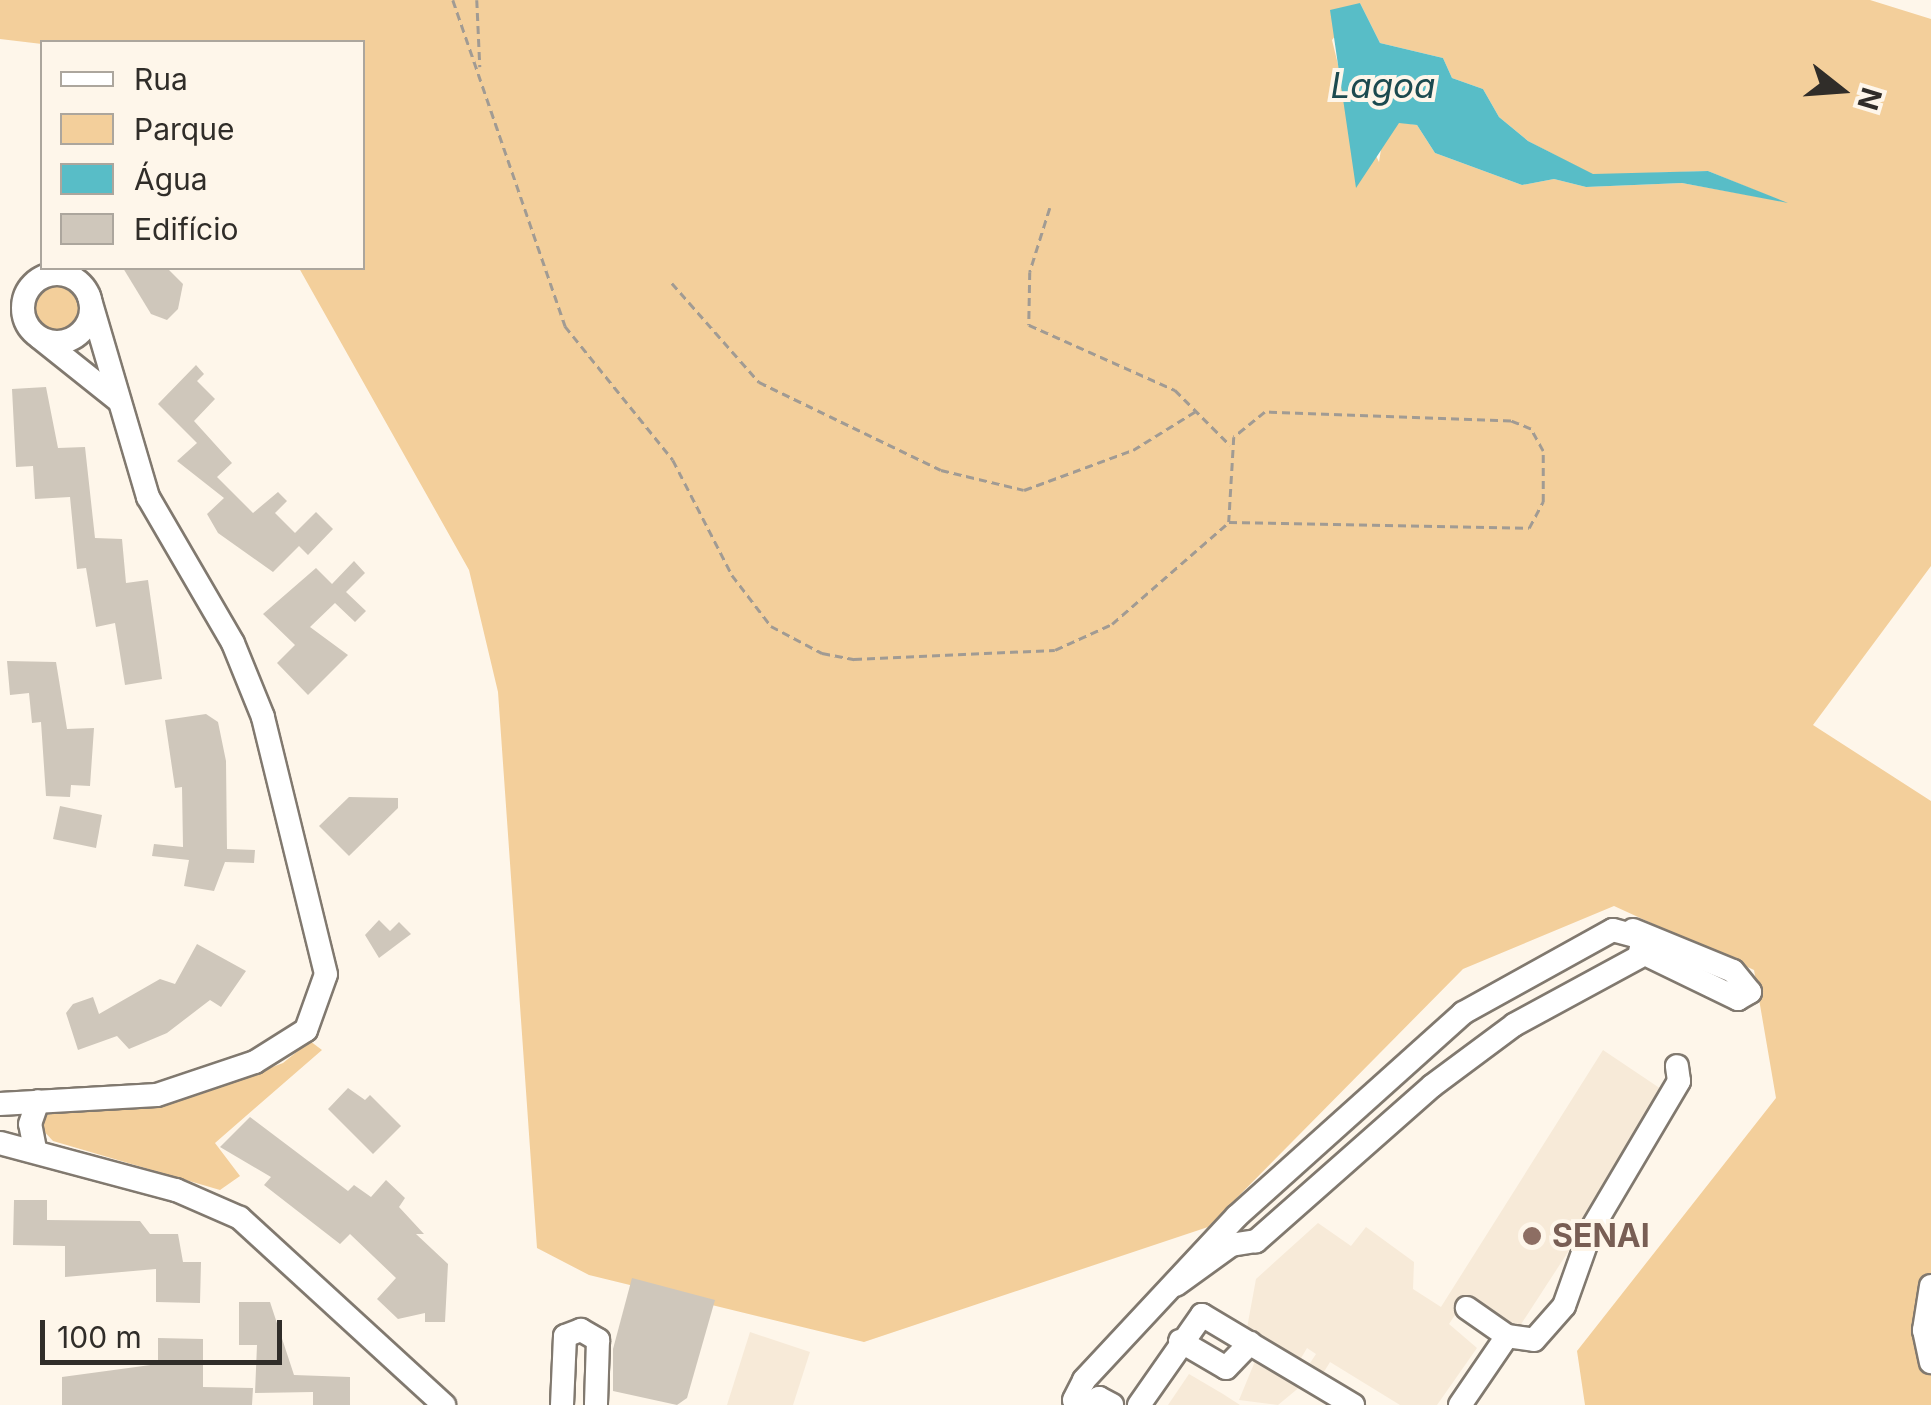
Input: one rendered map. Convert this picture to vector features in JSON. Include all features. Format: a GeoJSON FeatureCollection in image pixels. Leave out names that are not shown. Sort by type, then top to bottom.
{"type":"FeatureCollection","features":[{"type":"Feature","properties":{"kind":"street"},"geometry":{"type":"LineString","coordinates":[[0,1104],[157,1095],[266,1058],[306,1030],[326,974],[263,717],[232,643],[148,496],[89,296],[66,274],[35,281],[22,310],[40,338],[119,401]]}},
{"type":"Feature","properties":{"kind":"street"},"geometry":{"type":"LineString","coordinates":[[40,338],[59,342],[78,334],[90,317],[89,296]]}},
{"type":"Feature","properties":{"kind":"street"},"geometry":{"type":"LineString","coordinates":[[1628,928],[1642,938],[1642,953]]}},
{"type":"Feature","properties":{"kind":"street"},"geometry":{"type":"LineString","coordinates":[[1112,1405],[1098,1398],[1088,1405],[1074,1400],[1084,1380],[1237,1216],[1463,1013],[1538,966],[1628,928],[1733,971],[1750,992],[1738,999],[1642,953]]}},
{"type":"Feature","properties":{"kind":"street"},"geometry":{"type":"LineString","coordinates":[[1176,1285],[1231,1246],[1263,1237],[1400,1113],[1514,1025],[1642,953]]}},
{"type":"Feature","properties":{"kind":"street"},"geometry":{"type":"LineString","coordinates":[[1467,1308],[1507,1336],[1534,1340],[1564,1306],[1591,1230],[1679,1081],[1677,1066]]}},
{"type":"Feature","properties":{"kind":"street"},"geometry":{"type":"LineString","coordinates":[[35,1149],[30,1124],[38,1101]]}},
{"type":"Feature","properties":{"kind":"street"},"geometry":{"type":"LineString","coordinates":[[0,1143],[35,1149],[240,1218],[436,1401]]}},
{"type":"Feature","properties":{"kind":"street"},"geometry":{"type":"LineString","coordinates":[[1931,1286],[1924,1330],[1931,1362]]}},
{"type":"Feature","properties":{"kind":"street"},"geometry":{"type":"LineString","coordinates":[[1139,1405],[1180,1341],[1202,1315],[1353,1405]]}},
{"type":"Feature","properties":{"kind":"street"},"geometry":{"type":"LineString","coordinates":[[562,1405],[565,1336],[582,1330],[598,1340],[596,1405]]}},
{"type":"Feature","properties":{"kind":"street"},"geometry":{"type":"LineString","coordinates":[[1460,1405],[1507,1336]]}},
{"type":"Feature","properties":{"kind":"street"},"geometry":{"type":"LineString","coordinates":[[1180,1341],[1226,1368],[1250,1343]]}},
{"type":"Feature","properties":{"kind":"path"},"geometry":{"type":"LineString","coordinates":[[453,0],[565,326],[608,388],[674,460],[750,602],[795,641],[868,660],[1054,650],[1112,624],[1229,522],[1520,530],[1541,512],[1545,464],[1539,438],[1511,421],[1266,412],[1239,426],[1232,446],[1229,522]]}},
{"type":"Feature","properties":{"kind":"path"},"geometry":{"type":"LineString","coordinates":[[477,0],[481,73]]}},
{"type":"Feature","properties":{"kind":"path"},"geometry":{"type":"LineString","coordinates":[[1050,208],[1030,272],[1030,325],[1115,358],[1175,390],[1232,446]]}},
{"type":"Feature","properties":{"kind":"path"},"geometry":{"type":"LineString","coordinates":[[672,284],[760,382],[941,470],[1024,490],[1134,450],[1196,411]]}},
{"type":"Feature","properties":{"kind":"shaded area","name":"SENAI"},"geometry":{"type":"Polygon","coordinates":[[[1603,1050],[1670,1095],[1516,1332],[1457,1312],[1449,1324],[1477,1348],[1437,1405],[1400,1405],[1330,1362],[1316,1385],[1307,1381],[1278,1405],[1239,1400],[1258,1354],[1297,1383],[1316,1354],[1307,1348],[1297,1365],[1247,1328],[1256,1279],[1318,1223],[1351,1246],[1366,1227],[1414,1262],[1413,1289],[1441,1307],[1603,1050]]]}},
{"type":"Feature","properties":{"kind":"shaded area"},"geometry":{"type":"Polygon","coordinates":[[[750,1332],[810,1352],[793,1405],[727,1405],[750,1332]]]}},
{"type":"Feature","properties":{"kind":"shaded area"},"geometry":{"type":"Polygon","coordinates":[[[1189,1374],[1223,1394],[1240,1405],[1168,1405],[1189,1374]]]}},
{"type":"Feature","properties":{"kind":"green space"},"geometry":{"type":"Polygon","coordinates":[[[0,0],[1870,0],[1931,19],[1931,566],[1813,725],[1931,801],[1931,1405],[1585,1405],[1577,1351],[1776,1098],[1754,970],[1614,906],[1463,969],[1208,1227],[864,1342],[589,1275],[537,1248],[498,692],[469,570],[300,270],[365,270],[365,40],[40,40],[40,44],[0,39],[0,0]],[[1360,3],[1332,40],[1345,93],[1379,162],[1383,137],[1398,122],[1417,125],[1435,153],[1522,185],[1554,179],[1586,187],[1682,183],[1781,201],[1708,171],[1593,175],[1528,141],[1499,117],[1483,89],[1452,78],[1443,58],[1380,43],[1360,3]]]}},
{"type":"Feature","properties":{"kind":"green space"},"geometry":{"type":"Polygon","coordinates":[[[57,282],[74,290],[82,307],[74,324],[57,332],[40,324],[32,307],[40,290],[57,282]]]}},
{"type":"Feature","properties":{"kind":"green space"},"geometry":{"type":"Polygon","coordinates":[[[310,1041],[322,1050],[215,1143],[240,1176],[220,1190],[53,1141],[40,1127],[44,1115],[196,1096],[283,1063],[310,1041]]]}},
{"type":"Feature","properties":{"kind":"water","name":"Lagoa"},"geometry":{"type":"Polygon","coordinates":[[[1360,3],[1380,43],[1443,58],[1452,78],[1483,89],[1499,117],[1528,141],[1593,174],[1708,171],[1788,203],[1682,183],[1586,187],[1554,179],[1522,185],[1435,153],[1417,125],[1399,123],[1356,188],[1330,10],[1360,3]]]}},
{"type":"Feature","properties":{"kind":"building"},"geometry":{"type":"Polygon","coordinates":[[[124,270],[169,270],[183,284],[178,309],[167,320],[151,314],[124,270]]]}},
{"type":"Feature","properties":{"kind":"building"},"geometry":{"type":"Polygon","coordinates":[[[196,365],[204,374],[197,381],[215,399],[194,421],[232,463],[217,477],[253,513],[278,492],[287,501],[275,513],[295,533],[316,512],[333,529],[308,555],[299,546],[273,572],[218,533],[207,514],[224,498],[177,461],[197,443],[158,404],[196,365]]]}},
{"type":"Feature","properties":{"kind":"building"},"geometry":{"type":"Polygon","coordinates":[[[46,387],[58,448],[85,447],[95,538],[122,539],[126,583],[148,580],[162,679],[125,685],[115,623],[96,627],[86,568],[77,569],[70,497],[35,499],[33,466],[16,467],[12,389],[46,387]]]}},
{"type":"Feature","properties":{"kind":"building"},"geometry":{"type":"Polygon","coordinates":[[[354,561],[365,573],[346,592],[366,611],[355,622],[335,603],[310,627],[348,655],[308,695],[277,663],[295,645],[263,614],[316,568],[332,584],[354,561]]]}},
{"type":"Feature","properties":{"kind":"building"},"geometry":{"type":"Polygon","coordinates":[[[7,661],[56,662],[67,729],[94,728],[90,786],[71,785],[70,797],[46,796],[41,722],[32,723],[29,693],[10,695],[7,661]]]}},
{"type":"Feature","properties":{"kind":"building"},"geometry":{"type":"Polygon","coordinates":[[[206,714],[218,722],[226,761],[227,849],[255,850],[254,863],[225,862],[214,891],[184,886],[189,860],[152,856],[154,844],[183,847],[182,787],[175,788],[165,720],[206,714]]]}},
{"type":"Feature","properties":{"kind":"building"},"geometry":{"type":"Polygon","coordinates":[[[349,797],[398,798],[398,808],[349,856],[319,826],[349,797]]]}},
{"type":"Feature","properties":{"kind":"building"},"geometry":{"type":"Polygon","coordinates":[[[60,806],[102,815],[96,848],[53,839],[60,806]]]}},
{"type":"Feature","properties":{"kind":"building"},"geometry":{"type":"Polygon","coordinates":[[[379,920],[390,931],[399,922],[411,934],[379,958],[365,935],[379,920]]]}},
{"type":"Feature","properties":{"kind":"building"},"geometry":{"type":"Polygon","coordinates":[[[197,944],[246,971],[221,1007],[210,1000],[167,1033],[129,1049],[117,1036],[78,1050],[66,1013],[73,1004],[93,997],[99,1014],[160,979],[175,984],[197,944]]]}},
{"type":"Feature","properties":{"kind":"building"},"geometry":{"type":"Polygon","coordinates":[[[348,1088],[365,1100],[370,1095],[401,1126],[373,1154],[328,1109],[348,1088]]]}},
{"type":"Feature","properties":{"kind":"building"},"geometry":{"type":"Polygon","coordinates":[[[250,1117],[348,1191],[354,1185],[371,1197],[386,1180],[405,1198],[399,1207],[424,1234],[416,1234],[448,1264],[445,1322],[425,1322],[425,1313],[398,1319],[377,1299],[396,1278],[350,1234],[340,1244],[264,1185],[271,1177],[220,1147],[250,1117]]]}},
{"type":"Feature","properties":{"kind":"building"},"geometry":{"type":"Polygon","coordinates":[[[14,1200],[47,1200],[47,1220],[140,1221],[150,1234],[178,1234],[183,1262],[201,1262],[200,1303],[156,1302],[156,1269],[65,1277],[65,1246],[13,1245],[14,1200]]]}},
{"type":"Feature","properties":{"kind":"building"},"geometry":{"type":"Polygon","coordinates":[[[632,1278],[715,1300],[687,1398],[677,1405],[613,1391],[613,1349],[632,1278]]]}},
{"type":"Feature","properties":{"kind":"building"},"geometry":{"type":"Polygon","coordinates":[[[239,1302],[270,1302],[294,1375],[350,1377],[350,1405],[313,1405],[313,1392],[255,1393],[257,1345],[239,1345],[239,1302]]]}},
{"type":"Feature","properties":{"kind":"building"},"geometry":{"type":"Polygon","coordinates":[[[158,1338],[203,1339],[203,1387],[253,1388],[252,1405],[62,1405],[62,1377],[158,1364],[158,1338]]]}},
{"type":"Feature","properties":{"kind":"place","name":"SENAI"},"geometry":{"type":"Point","coordinates":[1532,1236]}}]}
